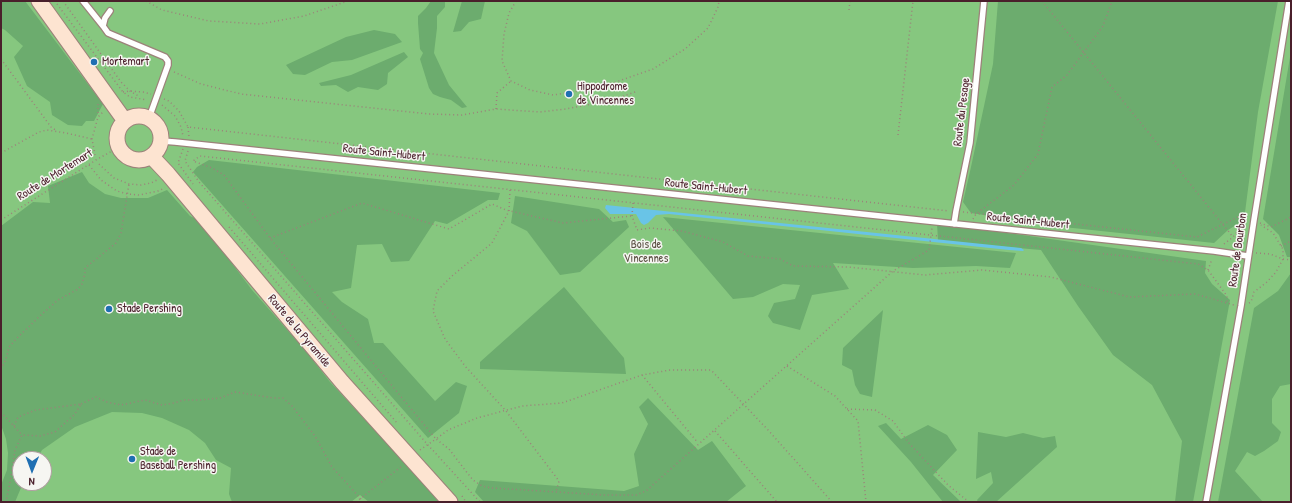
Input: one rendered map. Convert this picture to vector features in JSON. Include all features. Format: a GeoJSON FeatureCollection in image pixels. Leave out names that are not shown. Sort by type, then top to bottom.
{"type":"FeatureCollection","features":[{"type":"Feature","properties":{"kind":"street"},"geometry":{"type":"LineString","coordinates":[[39,1],[125,121]]}},
{"type":"Feature","properties":{"kind":"street"},"geometry":{"type":"LineString","coordinates":[[133,116],[149,118],[159,127],[162,141],[158,150],[152,157],[140,160],[132,159],[125,155],[119,147],[117,133],[120,126],[133,116]]}},
{"type":"Feature","properties":{"kind":"street","name":"Route de la Pyramide"},"geometry":{"type":"LineString","coordinates":[[152,157],[173,180],[342,382],[450,502]]}},
{"type":"Feature","properties":{"kind":"lane"},"geometry":{"type":"LineString","coordinates":[[83,1],[108,34],[165,57],[168,61],[167,69],[149,118]]}},
{"type":"Feature","properties":{"kind":"lane","name":"Route du Pesage"},"geometry":{"type":"LineString","coordinates":[[954,224],[970,143],[984,1]]}},
{"type":"Feature","properties":{"kind":"lane","name":"Route de Bourbon"},"geometry":{"type":"LineString","coordinates":[[1206,502],[1241,306],[1253,221],[1289,1]]}},
{"type":"Feature","properties":{"kind":"lane"},"geometry":{"type":"LineString","coordinates":[[103,26],[105,18],[110,11]]}},
{"type":"Feature","properties":{"kind":"lane","name":"Route Saint-Hubert"},"geometry":{"type":"LineString","coordinates":[[162,141],[1214,251],[1248,256]]}},
{"type":"Feature","properties":{"kind":"path"},"geometry":{"type":"LineString","coordinates":[[55,1],[123,92],[130,97]]}},
{"type":"Feature","properties":{"kind":"path"},"geometry":{"type":"LineString","coordinates":[[62,1],[121,82],[130,91],[150,101]]}},
{"type":"Feature","properties":{"kind":"path"},"geometry":{"type":"LineString","coordinates":[[146,1],[162,10],[209,21],[260,24],[304,16],[348,1]]}},
{"type":"Feature","properties":{"kind":"path"},"geometry":{"type":"LineString","coordinates":[[516,1],[508,13],[504,34],[502,61],[511,81],[530,90],[553,95],[613,83],[653,69],[685,49],[708,28],[718,7],[719,1]]}},
{"type":"Feature","properties":{"kind":"path"},"geometry":{"type":"LineString","coordinates":[[849,10],[850,1]]}},
{"type":"Feature","properties":{"kind":"path"},"geometry":{"type":"LineString","coordinates":[[898,135],[914,1]]}},
{"type":"Feature","properties":{"kind":"path"},"geometry":{"type":"LineString","coordinates":[[1042,1],[1083,54],[1233,237]]}},
{"type":"Feature","properties":{"kind":"path"},"geometry":{"type":"LineString","coordinates":[[968,226],[976,214],[1014,185],[1038,154],[1052,87],[1067,75],[1103,26],[1112,1]]}},
{"type":"Feature","properties":{"kind":"path"},"geometry":{"type":"LineString","coordinates":[[1,59],[51,127],[58,132]]}},
{"type":"Feature","properties":{"kind":"path"},"geometry":{"type":"LineString","coordinates":[[167,69],[201,84],[241,94],[429,114],[462,114],[496,108],[540,112],[612,100],[638,91]]}},
{"type":"Feature","properties":{"kind":"path"},"geometry":{"type":"LineString","coordinates":[[496,108],[497,93],[511,81]]}},
{"type":"Feature","properties":{"kind":"path"},"geometry":{"type":"LineString","coordinates":[[123,92],[130,91],[152,94]]}},
{"type":"Feature","properties":{"kind":"path"},"geometry":{"type":"LineString","coordinates":[[125,98],[130,97],[145,99]]}},
{"type":"Feature","properties":{"kind":"path"},"geometry":{"type":"LineString","coordinates":[[160,97],[169,101],[179,111],[188,127],[189,138]]}},
{"type":"Feature","properties":{"kind":"path"},"geometry":{"type":"LineString","coordinates":[[95,155],[92,139],[98,117],[98,102]]}},
{"type":"Feature","properties":{"kind":"path"},"geometry":{"type":"LineString","coordinates":[[158,103],[175,116],[182,127],[183,137]]}},
{"type":"Feature","properties":{"kind":"path"},"geometry":{"type":"LineString","coordinates":[[98,117],[106,108]]}},
{"type":"Feature","properties":{"kind":"path"},"geometry":{"type":"LineString","coordinates":[[188,127],[1196,237],[1240,216],[1271,227],[1291,217]]}},
{"type":"Feature","properties":{"kind":"path"},"geometry":{"type":"LineString","coordinates":[[1,153],[39,132],[47,130],[92,139]]}},
{"type":"Feature","properties":{"kind":"path","name":"Route de Mortemart"},"geometry":{"type":"LineString","coordinates":[[1,220],[119,147]]}},
{"type":"Feature","properties":{"kind":"path"},"geometry":{"type":"LineString","coordinates":[[183,148],[178,163],[195,186]]}},
{"type":"Feature","properties":{"kind":"path"},"geometry":{"type":"LineString","coordinates":[[189,148],[185,162],[199,182],[428,445],[480,502]]}},
{"type":"Feature","properties":{"kind":"path"},"geometry":{"type":"LineString","coordinates":[[931,236],[929,250],[893,271],[646,491],[636,495],[603,496],[492,488],[482,486],[473,480],[449,448],[436,439],[270,238],[224,175],[212,168],[193,161],[200,156],[1198,264],[1208,270],[1227,296],[1227,303]]}},
{"type":"Feature","properties":{"kind":"path"},"geometry":{"type":"LineString","coordinates":[[99,164],[114,178],[129,184],[141,185],[151,183],[159,179]]}},
{"type":"Feature","properties":{"kind":"path"},"geometry":{"type":"LineString","coordinates":[[88,165],[108,185],[128,194],[150,193],[166,187]]}},
{"type":"Feature","properties":{"kind":"path"},"geometry":{"type":"LineString","coordinates":[[1,369],[6,359],[9,347],[58,300],[78,289],[82,284],[85,268],[116,243],[121,233],[129,184]]}},
{"type":"Feature","properties":{"kind":"path"},"geometry":{"type":"LineString","coordinates":[[510,190],[508,211],[499,232],[492,243],[452,276],[437,291],[433,311],[445,339],[506,412],[559,481],[556,492]]}},
{"type":"Feature","properties":{"kind":"path"},"geometry":{"type":"LineString","coordinates":[[270,238],[362,203],[449,229],[492,204],[508,211],[563,223],[632,216]]}},
{"type":"Feature","properties":{"kind":"path"},"geometry":{"type":"LineString","coordinates":[[633,204],[632,216],[637,230],[650,228],[682,231],[723,242],[748,256],[780,259],[794,266],[848,267],[925,275],[982,270],[1051,277],[1129,297],[1195,294],[1241,306],[1251,302],[1254,292],[1267,282],[1280,266],[1283,259],[1283,249],[1273,233],[1262,225],[1246,220],[1233,237],[1214,251],[1208,270]]}},
{"type":"Feature","properties":{"kind":"path","name":"Route de la Pyramide"},"geometry":{"type":"LineString","coordinates":[[225,222],[399,426]]}},
{"type":"Feature","properties":{"kind":"path"},"geometry":{"type":"LineString","coordinates":[[1281,246],[1291,241]]}},
{"type":"Feature","properties":{"kind":"path"},"geometry":{"type":"LineString","coordinates":[[1248,256],[1254,253],[1270,254],[1283,259],[1291,260]]}},
{"type":"Feature","properties":{"kind":"path"},"geometry":{"type":"LineString","coordinates":[[787,366],[835,396],[858,421],[866,502]]}},
{"type":"Feature","properties":{"kind":"path"},"geometry":{"type":"LineString","coordinates":[[417,452],[455,426],[478,418],[506,412],[522,406],[562,403],[642,375],[670,370],[711,370],[744,404],[832,502]]}},
{"type":"Feature","properties":{"kind":"path"},"geometry":{"type":"LineString","coordinates":[[642,375],[699,444]]}},
{"type":"Feature","properties":{"kind":"path"},"geometry":{"type":"LineString","coordinates":[[14,426],[18,417],[36,410],[81,404],[96,397],[121,405],[145,400],[162,405],[184,400],[220,398],[235,392],[283,398],[292,406],[315,436],[332,467],[361,499]]}},
{"type":"Feature","properties":{"kind":"path"},"geometry":{"type":"LineString","coordinates":[[1,412],[22,435],[40,436],[55,432],[75,414],[81,404]]}},
{"type":"Feature","properties":{"kind":"path"},"geometry":{"type":"LineString","coordinates":[[847,409],[875,410],[893,421],[908,442],[948,485],[969,502]]}},
{"type":"Feature","properties":{"kind":"path"},"geometry":{"type":"LineString","coordinates":[[715,431],[777,502]]}},
{"type":"Feature","properties":{"kind":"path"},"geometry":{"type":"LineString","coordinates":[[6,502],[15,450],[22,435]]}},
{"type":"Feature","properties":{"kind":"path"},"geometry":{"type":"LineString","coordinates":[[356,502],[404,464]]}},
{"type":"Feature","properties":{"kind":"green space","name":"Bois de Vincennes"},"geometry":{"type":"Polygon","coordinates":[[[1,1],[1291,1],[1291,502],[1,502],[1,1]]]}},
{"type":"Feature","properties":{"kind":"green space"},"geometry":{"type":"Polygon","coordinates":[[[1,1],[25,1],[103,104],[94,121],[86,121],[82,126],[68,125],[52,115],[50,102],[27,86],[14,57],[23,46],[1,28],[1,1]]]}},
{"type":"Feature","properties":{"kind":"green space"},"geometry":{"type":"Polygon","coordinates":[[[431,1],[445,1],[445,7],[437,16],[434,53],[449,85],[467,107],[462,108],[451,100],[433,94],[429,88],[420,59],[423,53],[420,49],[418,16],[431,1]]]}},
{"type":"Feature","properties":{"kind":"green space"},"geometry":{"type":"Polygon","coordinates":[[[462,1],[485,1],[481,19],[469,22],[461,31],[453,32],[462,1]]]}},
{"type":"Feature","properties":{"kind":"green space"},"geometry":{"type":"Polygon","coordinates":[[[998,1],[1278,1],[1258,112],[1244,220],[1228,230],[1214,243],[1054,226],[971,213],[963,202],[993,64],[998,1]]]}},
{"type":"Feature","properties":{"kind":"green space"},"geometry":{"type":"Polygon","coordinates":[[[374,30],[395,34],[402,42],[352,60],[332,62],[305,75],[293,74],[286,65],[346,37],[374,30]]]}},
{"type":"Feature","properties":{"kind":"green space"},"geometry":{"type":"Polygon","coordinates":[[[1291,51],[1291,257],[1287,257],[1279,235],[1263,219],[1291,51]]]}},
{"type":"Feature","properties":{"kind":"green space"},"geometry":{"type":"Polygon","coordinates":[[[404,52],[408,57],[388,73],[387,84],[378,90],[358,87],[348,92],[336,85],[321,86],[319,83],[351,75],[404,52]]]}},
{"type":"Feature","properties":{"kind":"green space"},"geometry":{"type":"Polygon","coordinates":[[[209,160],[500,193],[498,200],[488,200],[447,224],[435,221],[409,261],[391,262],[382,244],[357,245],[351,288],[332,292],[342,302],[368,319],[374,343],[383,343],[435,401],[456,382],[467,386],[459,413],[428,438],[193,172],[197,167],[209,160]]]}},
{"type":"Feature","properties":{"kind":"green space","name":"Stade Pershing"},"geometry":{"type":"Polygon","coordinates":[[[82,172],[89,183],[105,194],[121,198],[148,198],[167,190],[190,216],[200,221],[252,290],[305,350],[330,382],[439,502],[369,502],[360,495],[351,502],[232,502],[229,494],[231,468],[216,460],[205,443],[189,430],[162,418],[142,413],[112,412],[75,427],[41,451],[12,451],[12,491],[20,491],[15,502],[1,502],[1,485],[7,470],[8,453],[6,439],[1,425],[1,226],[33,202],[50,203],[48,186],[82,172]]]}},
{"type":"Feature","properties":{"kind":"green space"},"geometry":{"type":"Polygon","coordinates":[[[515,196],[599,209],[613,222],[626,220],[629,227],[580,272],[560,275],[527,231],[511,223],[515,196]]]}},
{"type":"Feature","properties":{"kind":"green space"},"geometry":{"type":"Polygon","coordinates":[[[663,217],[1016,253],[1010,268],[976,266],[913,268],[833,263],[849,289],[812,295],[800,330],[773,323],[768,316],[774,303],[795,299],[800,285],[783,284],[753,297],[733,299],[663,217]]]}},
{"type":"Feature","properties":{"kind":"green space"},"geometry":{"type":"Polygon","coordinates":[[[937,223],[1206,261],[1205,273],[1212,284],[1230,300],[1193,502],[1175,502],[1182,441],[1152,385],[1113,355],[1041,250],[938,241],[937,223]]]}},
{"type":"Feature","properties":{"kind":"green space"},"geometry":{"type":"Polygon","coordinates":[[[1291,273],[1291,384],[1280,386],[1272,399],[1272,423],[1281,432],[1278,441],[1264,451],[1255,456],[1247,452],[1235,471],[1263,502],[1218,502],[1254,308],[1278,291],[1291,273]]]}},
{"type":"Feature","properties":{"kind":"green space"},"geometry":{"type":"Polygon","coordinates":[[[564,287],[624,358],[626,374],[480,369],[480,362],[564,287]]]}},
{"type":"Feature","properties":{"kind":"green space"},"geometry":{"type":"Polygon","coordinates":[[[883,310],[872,397],[860,394],[855,385],[852,370],[842,365],[843,348],[883,310]]]}},
{"type":"Feature","properties":{"kind":"green space"},"geometry":{"type":"Polygon","coordinates":[[[648,398],[698,450],[712,441],[746,486],[726,502],[484,502],[475,492],[480,480],[624,491],[639,486],[634,454],[648,424],[639,407],[648,398]]]}},
{"type":"Feature","properties":{"kind":"green space"},"geometry":{"type":"Polygon","coordinates":[[[886,423],[901,439],[928,425],[947,435],[957,450],[933,475],[961,502],[943,502],[911,462],[878,426],[886,423]]]}},
{"type":"Feature","properties":{"kind":"green space"},"geometry":{"type":"Polygon","coordinates":[[[978,432],[1006,437],[1023,433],[1043,438],[1055,436],[1057,447],[996,502],[978,502],[977,500],[993,483],[991,472],[976,479],[978,432]]]}},
{"type":"Feature","properties":{"kind":"water"},"geometry":{"type":"Polygon","coordinates":[[[606,205],[1021,248],[1024,250],[1009,250],[669,214],[656,215],[644,225],[641,223],[636,214],[610,214],[605,208],[606,205]]]}},
{"type":"Feature","properties":{"kind":"place","name":"Mortemart"},"geometry":{"type":"Point","coordinates":[94,62]}},
{"type":"Feature","properties":{"kind":"place","name":"Hippodrome de Vincennes"},"geometry":{"type":"Point","coordinates":[569,94]}},
{"type":"Feature","properties":{"kind":"place","name":"Stade Pershing"},"geometry":{"type":"Point","coordinates":[109,309]}},
{"type":"Feature","properties":{"kind":"place","name":"Stade de Baseball Pershing"},"geometry":{"type":"Point","coordinates":[132,459]}}]}
